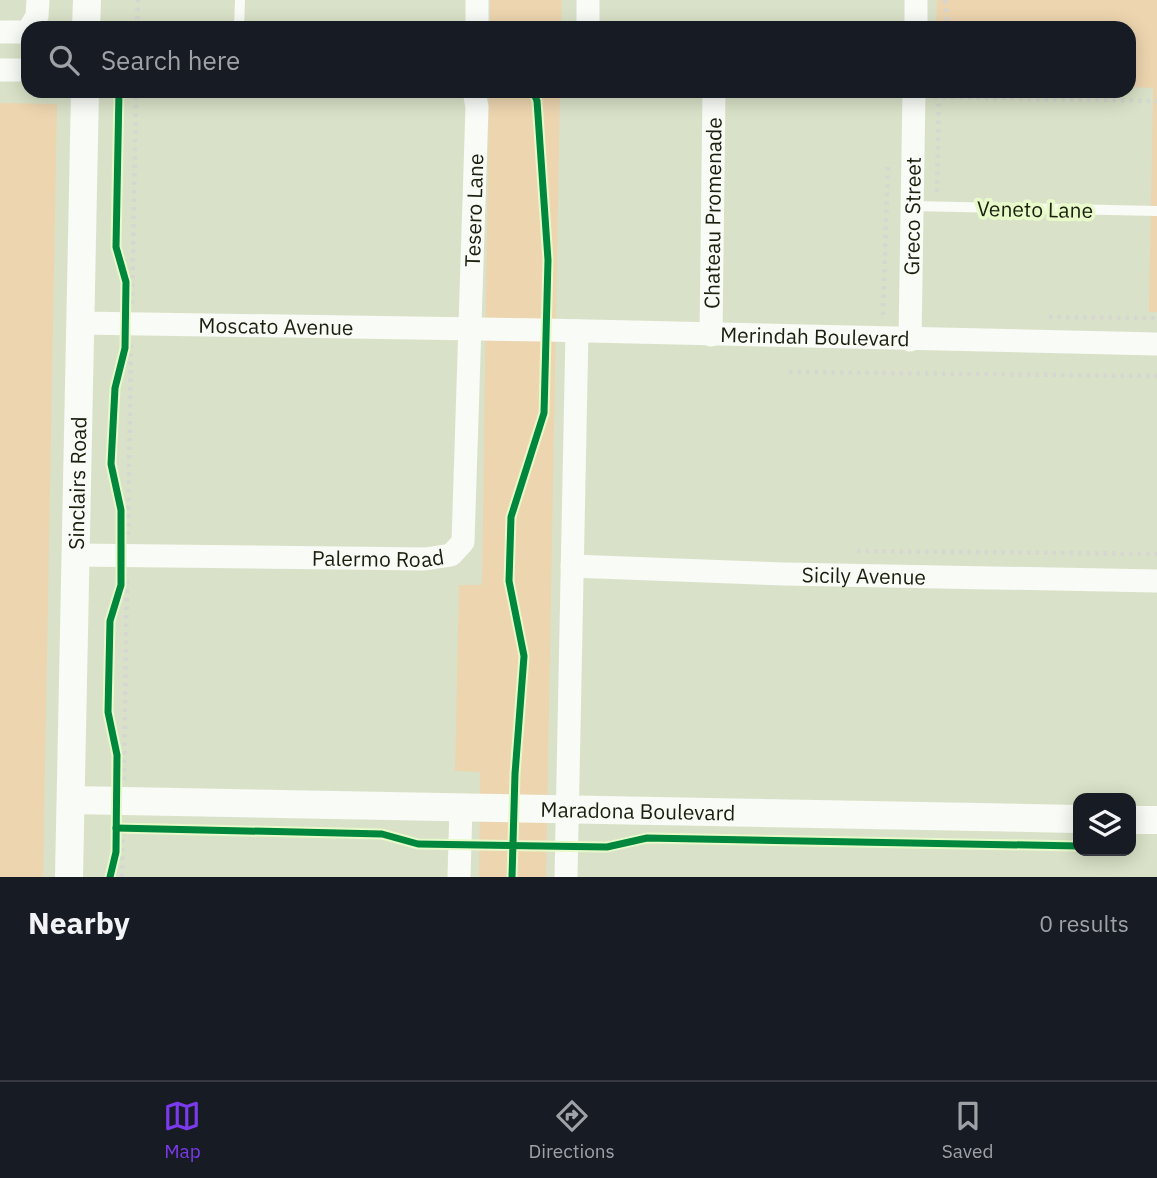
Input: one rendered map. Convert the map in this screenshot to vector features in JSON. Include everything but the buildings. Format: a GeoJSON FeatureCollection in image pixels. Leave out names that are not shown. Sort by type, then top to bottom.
{"type":"FeatureCollection","features":[{"type":"Feature","properties":{"kind":"street"},"geometry":{"type":"LineString","coordinates":[[34,21],[38,0]]}},
{"type":"Feature","properties":{"kind":"street"},"geometry":{"type":"LineString","coordinates":[[86,21],[87,0]]}},
{"type":"Feature","properties":{"kind":"street"},"geometry":{"type":"LineString","coordinates":[[477,0],[477,21]]}},
{"type":"Feature","properties":{"kind":"street"},"geometry":{"type":"LineString","coordinates":[[587,21],[588,0]]}},
{"type":"Feature","properties":{"kind":"street"},"geometry":{"type":"LineString","coordinates":[[916,0],[916,21]]}},
{"type":"Feature","properties":{"kind":"street"},"geometry":{"type":"LineString","coordinates":[[0,32],[21,32]]}},
{"type":"Feature","properties":{"kind":"street"},"geometry":{"type":"LineString","coordinates":[[0,70],[21,70]]}},
{"type":"Feature","properties":{"kind":"street","name":"Sinclairs Road"},"geometry":{"type":"LineString","coordinates":[[69,877],[85,98]]}},
{"type":"Feature","properties":{"kind":"street","name":"Tesero Lane"},"geometry":{"type":"LineString","coordinates":[[471,329],[475,98]]}},
{"type":"Feature","properties":{"kind":"street","name":"Chateau Promenade"},"geometry":{"type":"LineString","coordinates":[[711,335],[714,98]]}},
{"type":"Feature","properties":{"kind":"street","name":"Greco Street"},"geometry":{"type":"LineString","coordinates":[[910,340],[914,98]]}},
{"type":"Feature","properties":{"kind":"street","name":"Moscato Avenue"},"geometry":{"type":"LineString","coordinates":[[80,323],[471,329]]}},
{"type":"Feature","properties":{"kind":"street","name":"Merindah Boulevard"},"geometry":{"type":"LineString","coordinates":[[471,329],[1157,344]]}},
{"type":"Feature","properties":{"kind":"street","name":"Palermo Road"},"geometry":{"type":"LineString","coordinates":[[75,555],[425,559],[451,555],[463,542],[471,329]]}},
{"type":"Feature","properties":{"kind":"street"},"geometry":{"type":"LineString","coordinates":[[566,877],[577,331]]}},
{"type":"Feature","properties":{"kind":"street","name":"Sicily Avenue"},"geometry":{"type":"LineString","coordinates":[[572,566],[798,574],[1157,581]]}},
{"type":"Feature","properties":{"kind":"street","name":"Maradona Boulevard"},"geometry":{"type":"LineString","coordinates":[[71,800],[120,814],[461,807],[1073,819]]}},
{"type":"Feature","properties":{"kind":"street"},"geometry":{"type":"LineString","coordinates":[[459,877],[461,807]]}},
{"type":"Feature","properties":{"kind":"street"},"geometry":{"type":"LineString","coordinates":[[1136,820],[1157,820]]}},
{"type":"Feature","properties":{"kind":"lane"},"geometry":{"type":"LineString","coordinates":[[239,21],[240,0]]}},
{"type":"Feature","properties":{"kind":"lane","name":"Veneto Lane"},"geometry":{"type":"LineString","coordinates":[[912,206],[1157,211]]}},
{"type":"Feature","properties":{"kind":"path"},"geometry":{"type":"LineString","coordinates":[[137,21],[138,0]]}},
{"type":"Feature","properties":{"kind":"path"},"geometry":{"type":"LineString","coordinates":[[945,0],[947,21]]}},
{"type":"Feature","properties":{"kind":"path"},"geometry":{"type":"LineString","coordinates":[[113,865],[120,814],[128,323],[136,98]]}},
{"type":"Feature","properties":{"kind":"path"},"geometry":{"type":"LineString","coordinates":[[1064,98],[1157,101]]}},
{"type":"Feature","properties":{"kind":"path"},"geometry":{"type":"LineString","coordinates":[[883,315],[889,150]]}},
{"type":"Feature","properties":{"kind":"path"},"geometry":{"type":"LineString","coordinates":[[122,362],[128,323],[127,282],[123,271]]}},
{"type":"Feature","properties":{"kind":"path"},"geometry":{"type":"LineString","coordinates":[[789,372],[1157,376]]}},
{"type":"Feature","properties":{"kind":"path"},"geometry":{"type":"LineString","coordinates":[[117,597],[124,556],[119,499]]}},
{"type":"Feature","properties":{"kind":"path"},"geometry":{"type":"LineString","coordinates":[[856,551],[1157,554]]}},
{"type":"Feature","properties":{"kind":"path"},"geometry":{"type":"LineString","coordinates":[[115,744],[122,877]]}},
{"type":"Feature","properties":{"kind":"path"},"geometry":{"type":"LineString","coordinates":[[120,814],[136,828]]}},
{"type":"Feature","properties":{"kind":"shaded area"},"geometry":{"type":"Polygon","coordinates":[[[490,0],[562,0],[561,21],[490,21],[490,0]]]}},
{"type":"Feature","properties":{"kind":"shaded area"},"geometry":{"type":"Polygon","coordinates":[[[937,0],[1157,0],[1157,312],[1149,312],[1153,88],[1136,87],[1136,21],[936,21],[937,0]]]}},
{"type":"Feature","properties":{"kind":"shaded area"},"geometry":{"type":"Polygon","coordinates":[[[489,98],[560,98],[546,877],[479,877],[480,772],[455,771],[459,585],[482,585],[489,98]]]}},
{"type":"Feature","properties":{"kind":"shaded area"},"geometry":{"type":"Polygon","coordinates":[[[0,103],[57,104],[43,877],[0,877],[0,103]]]}},
{"type":"Feature","properties":{"kind":"cycle path"},"geometry":{"type":"LineString","coordinates":[[110,877],[116,852],[117,755],[108,712],[110,621],[121,585],[121,510],[111,464],[115,388],[125,348],[126,282],[116,247],[119,98]]}},
{"type":"Feature","properties":{"kind":"cycle path"},"geometry":{"type":"LineString","coordinates":[[512,877],[515,774],[524,656],[509,581],[511,517],[544,413],[548,260],[536,98]]}},
{"type":"Feature","properties":{"kind":"cycle path"},"geometry":{"type":"LineString","coordinates":[[116,828],[382,834],[418,844],[607,847],[647,838],[1073,846]]}}]}
